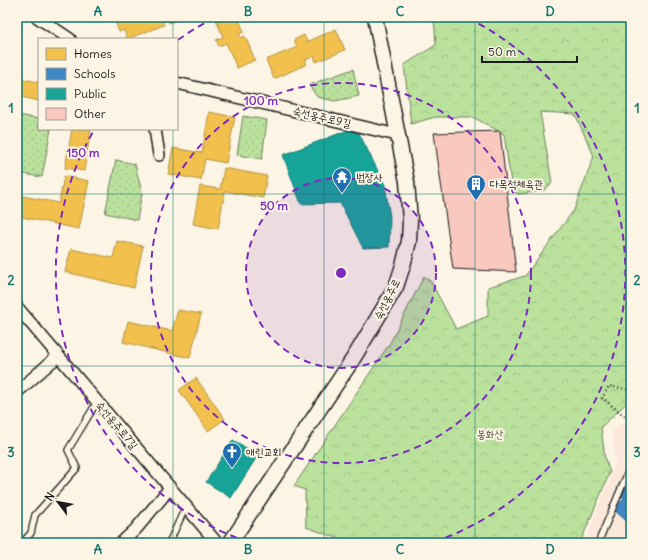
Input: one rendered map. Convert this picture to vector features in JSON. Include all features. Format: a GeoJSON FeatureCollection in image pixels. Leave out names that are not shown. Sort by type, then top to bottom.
{"type":"FeatureCollection","features":[{"type":"Feature","properties":{"kind":"street"},"geometry":{"type":"LineString","coordinates":[[37,17],[68,38]]}},
{"type":"Feature","properties":{"kind":"street","name":"숙선옹주로"},"geometry":{"type":"LineString","coordinates":[[230,543],[353,359],[396,287],[404,262],[409,241],[410,220],[407,182],[375,17]]}},
{"type":"Feature","properties":{"kind":"street","name":"숙선옹주로9길"},"geometry":{"type":"LineString","coordinates":[[178,83],[397,135]]}},
{"type":"Feature","properties":{"kind":"street"},"geometry":{"type":"LineString","coordinates":[[155,130],[159,155]]}},
{"type":"Feature","properties":{"kind":"street","name":"숙선옹주로7길"},"geometry":{"type":"LineString","coordinates":[[17,307],[217,543]]}},
{"type":"Feature","properties":{"kind":"street"},"geometry":{"type":"LineString","coordinates":[[17,392],[58,356]]}},
{"type":"Feature","properties":{"kind":"street"},"geometry":{"type":"LineString","coordinates":[[121,543],[136,529],[170,488]]}},
{"type":"Feature","properties":{"kind":"lane"},"geometry":{"type":"LineString","coordinates":[[22,543],[31,533],[35,515],[77,468],[68,450],[97,402]]}},
{"type":"Feature","properties":{"kind":"lane"},"geometry":{"type":"LineString","coordinates":[[598,543],[631,465]]}},
{"type":"Feature","properties":{"kind":"lane"},"geometry":{"type":"LineString","coordinates":[[169,543],[186,506]]}},
{"type":"Feature","properties":{"kind":"path"},"geometry":{"type":"LineString","coordinates":[[631,390],[609,386],[602,398],[631,421]]}},
{"type":"Feature","properties":{"kind":"shaded area"},"geometry":{"type":"Polygon","coordinates":[[[631,418],[631,543],[584,543],[615,466],[613,430],[631,418]]]}},
{"type":"Feature","properties":{"kind":"green space","name":"봉화산"},"geometry":{"type":"Polygon","coordinates":[[[434,17],[631,17],[631,399],[601,427],[605,459],[610,472],[580,543],[337,543],[340,539],[306,527],[305,490],[294,486],[390,343],[424,276],[431,282],[456,329],[488,316],[488,287],[525,276],[574,210],[594,156],[575,114],[540,112],[552,183],[543,191],[519,194],[512,190],[504,134],[473,117],[435,117],[411,124],[404,65],[436,45],[434,17]]]}},
{"type":"Feature","properties":{"kind":"green space"},"geometry":{"type":"Polygon","coordinates":[[[353,69],[359,96],[335,101],[317,97],[309,85],[353,69]]]}},
{"type":"Feature","properties":{"kind":"green space"},"geometry":{"type":"Polygon","coordinates":[[[19,115],[38,119],[38,130],[51,130],[42,177],[17,173],[17,125],[19,115]]]}},
{"type":"Feature","properties":{"kind":"green space"},"geometry":{"type":"Polygon","coordinates":[[[243,116],[267,120],[262,159],[237,155],[243,116]]]}},
{"type":"Feature","properties":{"kind":"green space"},"geometry":{"type":"Polygon","coordinates":[[[116,160],[135,164],[142,193],[137,220],[105,213],[116,160]]]}},
{"type":"Feature","properties":{"kind":"building: Homes"},"geometry":{"type":"Polygon","coordinates":[[[127,17],[185,17],[169,23],[168,20],[162,22],[164,25],[130,38],[127,38],[124,30],[119,32],[115,22],[127,17]]]}},
{"type":"Feature","properties":{"kind":"building: Homes"},"geometry":{"type":"Polygon","coordinates":[[[215,17],[238,17],[244,32],[239,34],[241,38],[245,36],[255,60],[237,68],[226,43],[219,46],[216,40],[223,37],[215,17]]]}},
{"type":"Feature","properties":{"kind":"building: Homes"},"geometry":{"type":"Polygon","coordinates":[[[336,29],[345,50],[316,62],[314,56],[305,60],[307,64],[274,79],[266,60],[297,47],[294,40],[304,35],[307,42],[336,29]]]}},
{"type":"Feature","properties":{"kind":"building: Homes"},"geometry":{"type":"Polygon","coordinates":[[[17,78],[38,82],[38,101],[17,96],[17,78]]]}},
{"type":"Feature","properties":{"kind":"building: Homes"},"geometry":{"type":"Polygon","coordinates":[[[209,112],[235,117],[226,163],[205,159],[201,180],[168,174],[173,148],[202,153],[209,112]]]}},
{"type":"Feature","properties":{"kind":"building: Homes"},"geometry":{"type":"Polygon","coordinates":[[[72,130],[91,130],[84,171],[65,168],[72,130]]]}},
{"type":"Feature","properties":{"kind":"building: Homes"},"geometry":{"type":"Polygon","coordinates":[[[224,168],[267,176],[263,198],[225,191],[218,229],[193,224],[200,186],[220,189],[224,168]]]}},
{"type":"Feature","properties":{"kind":"building: Homes"},"geometry":{"type":"Polygon","coordinates":[[[64,176],[89,181],[79,229],[17,216],[17,195],[59,203],[64,176]]]}},
{"type":"Feature","properties":{"kind":"building: Homes"},"geometry":{"type":"Polygon","coordinates":[[[117,241],[143,246],[134,288],[65,272],[71,249],[113,258],[117,241]]]}},
{"type":"Feature","properties":{"kind":"building: Homes"},"geometry":{"type":"Polygon","coordinates":[[[178,310],[201,314],[190,358],[123,342],[128,321],[172,331],[178,310]]]}},
{"type":"Feature","properties":{"kind":"building: Homes"},"geometry":{"type":"Polygon","coordinates":[[[196,378],[225,419],[208,431],[179,390],[196,378]]]}},
{"type":"Feature","properties":{"kind":"building: Schools"},"geometry":{"type":"Polygon","coordinates":[[[631,481],[631,525],[614,510],[624,498],[619,494],[631,481]]]}},
{"type":"Feature","properties":{"kind":"building: Public","name":"법장사"},"geometry":{"type":"Polygon","coordinates":[[[356,127],[385,185],[390,217],[389,247],[363,248],[340,203],[301,204],[283,155],[356,127]]]}},
{"type":"Feature","properties":{"kind":"building: Public","name":"애린교회"},"geometry":{"type":"Polygon","coordinates":[[[233,440],[258,455],[231,498],[206,482],[233,440]]]}},
{"type":"Feature","properties":{"kind":"building: Other","name":"다목적체육관"},"geometry":{"type":"Polygon","coordinates":[[[500,131],[516,272],[453,269],[434,133],[500,131]]]}},
{"type":"Feature","properties":{"kind":"place","name":"법장사"},"geometry":{"type":"Point","coordinates":[342,194]}},
{"type":"Feature","properties":{"kind":"place","name":"다목적체육관"},"geometry":{"type":"Point","coordinates":[476,201]}},
{"type":"Feature","properties":{"kind":"place","name":"애린교회"},"geometry":{"type":"Point","coordinates":[232,469]}}]}
